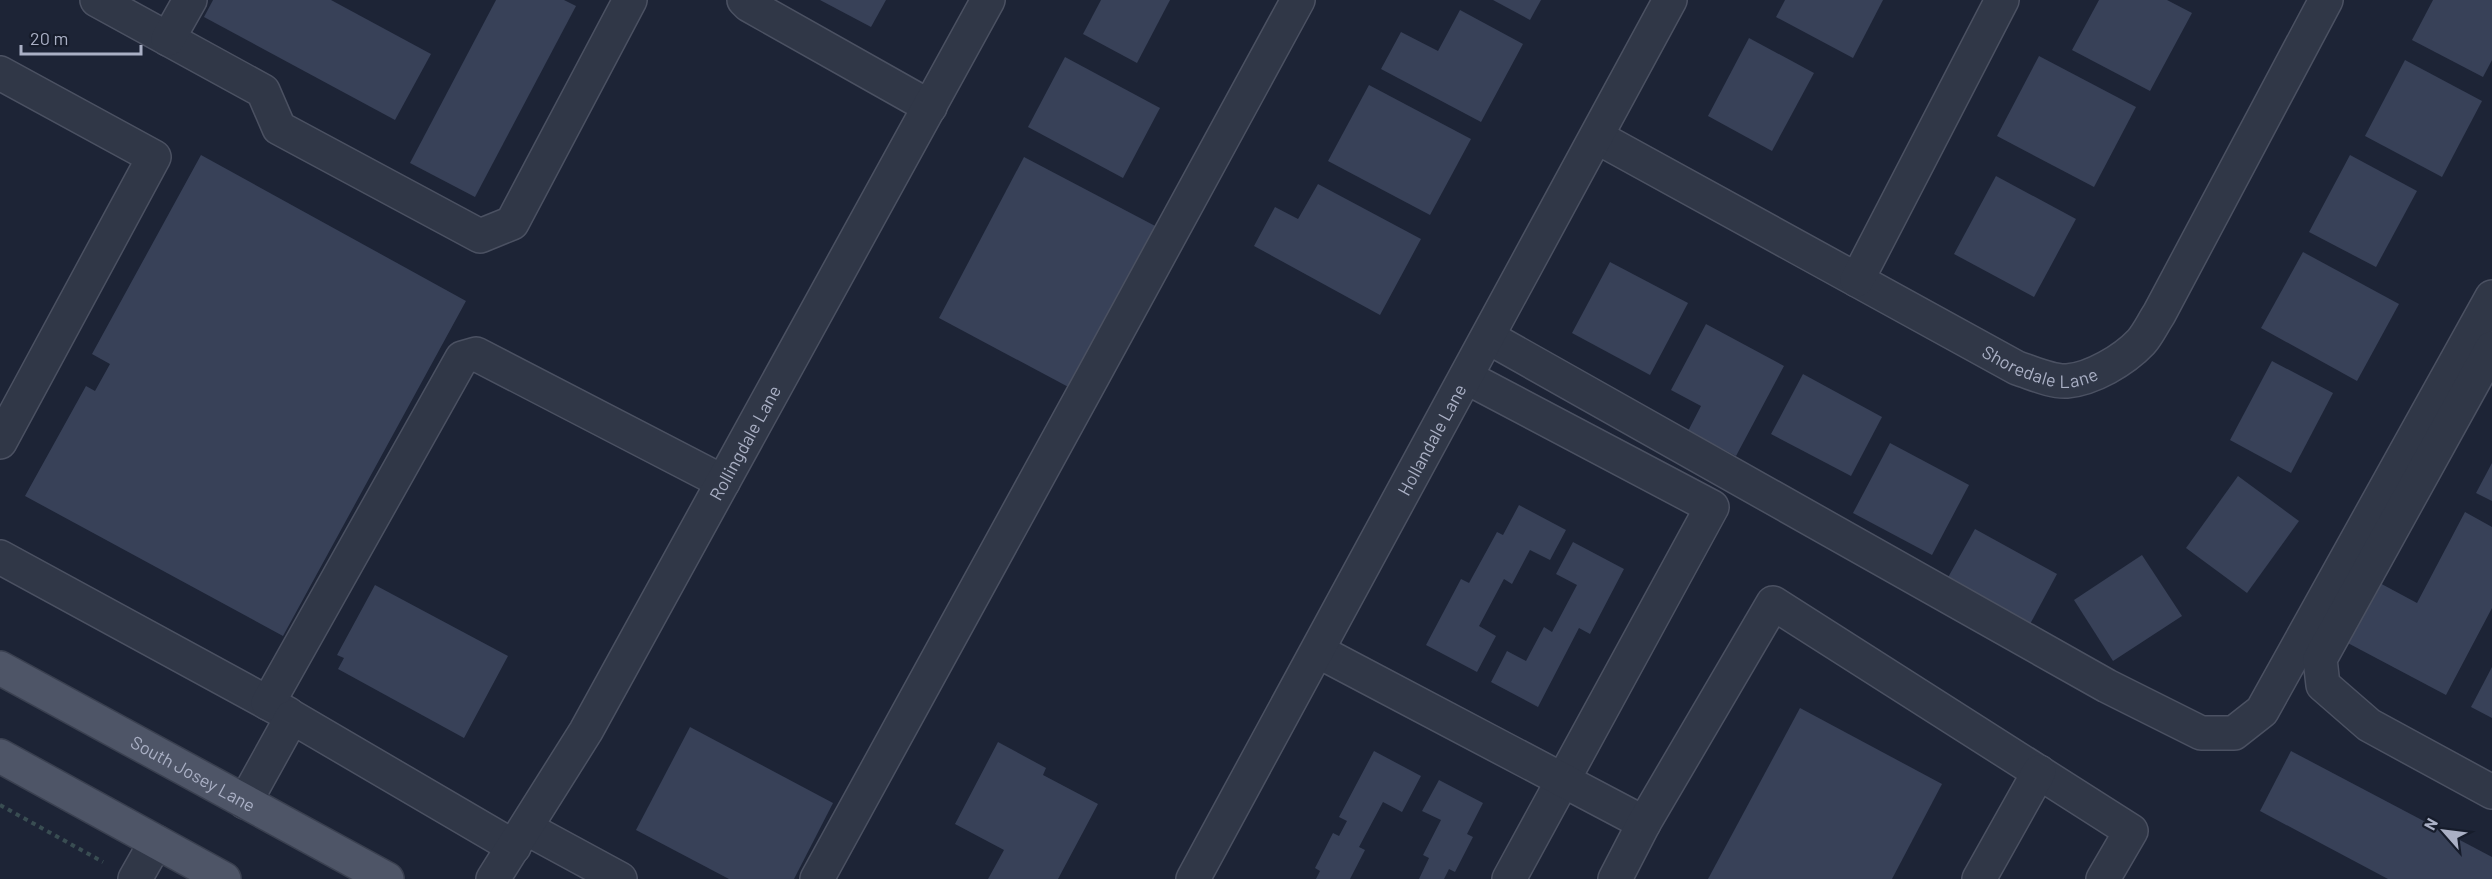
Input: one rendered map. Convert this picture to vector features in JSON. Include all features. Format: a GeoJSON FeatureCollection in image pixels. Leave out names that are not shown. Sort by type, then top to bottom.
{"type":"FeatureCollection","features":[{"type":"Feature","properties":{"kind":"main road","name":"South Josey Lane"},"geometry":{"type":"LineString","coordinates":[[0,668],[387,879]]}},
{"type":"Feature","properties":{"kind":"main road"},"geometry":{"type":"LineString","coordinates":[[0,756],[224,879]]}},
{"type":"Feature","properties":{"kind":"street"},"geometry":{"type":"LineString","coordinates":[[97,0],[263,91],[279,128],[480,236],[512,222],[630,0]]}},
{"type":"Feature","properties":{"kind":"street"},"geometry":{"type":"LineString","coordinates":[[168,39],[190,0]]}},
{"type":"Feature","properties":{"kind":"street"},"geometry":{"type":"LineString","coordinates":[[744,0],[748,5],[930,107]]}},
{"type":"Feature","properties":{"kind":"street","name":"Rollingdale Lane"},"geometry":{"type":"LineString","coordinates":[[493,879],[586,731],[988,0]]}},
{"type":"Feature","properties":{"kind":"street"},"geometry":{"type":"LineString","coordinates":[[817,879],[1298,0]]}},
{"type":"Feature","properties":{"kind":"street","name":"Hollandale Lane"},"geometry":{"type":"LineString","coordinates":[[1193,879],[1670,0]]}},
{"type":"Feature","properties":{"kind":"street"},"geometry":{"type":"LineString","coordinates":[[1857,280],[2002,0]]}},
{"type":"Feature","properties":{"kind":"street","name":"Shoredale Lane"},"geometry":{"type":"LineString","coordinates":[[1597,137],[2017,368],[2053,380],[2080,379],[2126,355],[2142,341],[2159,314],[2326,0]]}},
{"type":"Feature","properties":{"kind":"street"},"geometry":{"type":"LineString","coordinates":[[0,73],[154,157],[0,442]]}},
{"type":"Feature","properties":{"kind":"street"},"geometry":{"type":"LineString","coordinates":[[1488,337],[2107,686],[2201,733],[2234,734],[2262,711],[2492,297]]}},
{"type":"Feature","properties":{"kind":"street"},"geometry":{"type":"LineString","coordinates":[[2492,348],[2320,659],[2323,685],[2369,725],[2492,792]]}},
{"type":"Feature","properties":{"kind":"street"},"geometry":{"type":"LineString","coordinates":[[245,802],[280,710],[462,358],[477,354],[723,482]]}},
{"type":"Feature","properties":{"kind":"street"},"geometry":{"type":"LineString","coordinates":[[1466,377],[1712,507],[1509,879]]}},
{"type":"Feature","properties":{"kind":"street"},"geometry":{"type":"LineString","coordinates":[[0,557],[520,838],[609,876]]}},
{"type":"Feature","properties":{"kind":"street"},"geometry":{"type":"LineString","coordinates":[[1615,879],[1644,823],[1773,603],[2131,831],[2103,879]]}},
{"type":"Feature","properties":{"kind":"street"},"geometry":{"type":"LineString","coordinates":[[1318,651],[1644,823]]}},
{"type":"Feature","properties":{"kind":"street"},"geometry":{"type":"LineString","coordinates":[[1979,879],[2038,772]]}},
{"type":"Feature","properties":{"kind":"street"},"geometry":{"type":"LineString","coordinates":[[124,873],[156,842]]}},
{"type":"Feature","properties":{"kind":"path"},"geometry":{"type":"LineString","coordinates":[[0,805],[124,873]]}},
{"type":"Feature","properties":{"kind":"building"},"geometry":{"type":"Polygon","coordinates":[[[213,0],[331,0],[431,54],[395,120],[204,17],[213,0]]]}},
{"type":"Feature","properties":{"kind":"building"},"geometry":{"type":"Polygon","coordinates":[[[496,0],[564,0],[576,6],[475,197],[410,163],[496,0]]]}},
{"type":"Feature","properties":{"kind":"building"},"geometry":{"type":"Polygon","coordinates":[[[820,0],[886,0],[871,27],[820,0]]]}},
{"type":"Feature","properties":{"kind":"building"},"geometry":{"type":"Polygon","coordinates":[[[1101,0],[1170,0],[1137,63],[1083,34],[1101,0]]]}},
{"type":"Feature","properties":{"kind":"building"},"geometry":{"type":"Polygon","coordinates":[[[1493,0],[1541,0],[1530,20],[1493,0]]]}},
{"type":"Feature","properties":{"kind":"building"},"geometry":{"type":"Polygon","coordinates":[[[1785,0],[1883,0],[1853,58],[1776,17],[1785,0]]]}},
{"type":"Feature","properties":{"kind":"building"},"geometry":{"type":"Polygon","coordinates":[[[2099,0],[2167,0],[2192,13],[2150,91],[2072,50],[2099,0]]]}},
{"type":"Feature","properties":{"kind":"building"},"geometry":{"type":"Polygon","coordinates":[[[2433,0],[2492,0],[2492,60],[2483,77],[2412,40],[2433,0]]]}},
{"type":"Feature","properties":{"kind":"building"},"geometry":{"type":"Polygon","coordinates":[[[1460,10],[1523,44],[1481,122],[1381,69],[1401,32],[1438,51],[1460,10]]]}},
{"type":"Feature","properties":{"kind":"building"},"geometry":{"type":"Polygon","coordinates":[[[1749,38],[1814,73],[1772,151],[1708,116],[1749,38]]]}},
{"type":"Feature","properties":{"kind":"building"},"geometry":{"type":"Polygon","coordinates":[[[2039,56],[2136,107],[2094,187],[1997,136],[2039,56]]]}},
{"type":"Feature","properties":{"kind":"building"},"geometry":{"type":"Polygon","coordinates":[[[1065,57],[1160,108],[1123,178],[1028,127],[1065,57]]]}},
{"type":"Feature","properties":{"kind":"building"},"geometry":{"type":"Polygon","coordinates":[[[2405,60],[2482,101],[2442,177],[2365,136],[2405,60]]]}},
{"type":"Feature","properties":{"kind":"building"},"geometry":{"type":"Polygon","coordinates":[[[1369,85],[1471,139],[1430,215],[1328,161],[1369,85]]]}},
{"type":"Feature","properties":{"kind":"building"},"geometry":{"type":"Polygon","coordinates":[[[201,155],[466,301],[283,636],[25,496],[86,386],[95,391],[110,364],[92,354],[201,155]]]}},
{"type":"Feature","properties":{"kind":"building"},"geometry":{"type":"Polygon","coordinates":[[[2350,155],[2417,191],[2376,267],[2309,232],[2350,155]]]}},
{"type":"Feature","properties":{"kind":"building"},"geometry":{"type":"Polygon","coordinates":[[[1024,157],[1159,228],[1074,390],[939,318],[1024,157]]]}},
{"type":"Feature","properties":{"kind":"building"},"geometry":{"type":"Polygon","coordinates":[[[1996,176],[2076,219],[2034,297],[1954,254],[1996,176]]]}},
{"type":"Feature","properties":{"kind":"building"},"geometry":{"type":"Polygon","coordinates":[[[1318,184],[1421,239],[1380,315],[1254,246],[1275,207],[1298,219],[1318,184]]]}},
{"type":"Feature","properties":{"kind":"building"},"geometry":{"type":"Polygon","coordinates":[[[2303,252],[2399,304],[2357,381],[2261,328],[2303,252]]]}},
{"type":"Feature","properties":{"kind":"building"},"geometry":{"type":"Polygon","coordinates":[[[1610,262],[1688,303],[1650,375],[1572,333],[1610,262]]]}},
{"type":"Feature","properties":{"kind":"building"},"geometry":{"type":"Polygon","coordinates":[[[1706,324],[1784,366],[1736,456],[1688,431],[1701,406],[1671,390],[1706,324]]]}},
{"type":"Feature","properties":{"kind":"building"},"geometry":{"type":"Polygon","coordinates":[[[2272,361],[2333,393],[2291,473],[2230,440],[2272,361]]]}},
{"type":"Feature","properties":{"kind":"building"},"geometry":{"type":"Polygon","coordinates":[[[1803,374],[1882,417],[1851,476],[1771,434],[1803,374]]]}},
{"type":"Feature","properties":{"kind":"building"},"geometry":{"type":"Polygon","coordinates":[[[1890,443],[1969,485],[1932,555],[1853,513],[1890,443]]]}},
{"type":"Feature","properties":{"kind":"building"},"geometry":{"type":"Polygon","coordinates":[[[2492,463],[2492,501],[2476,493],[2492,463]]]}},
{"type":"Feature","properties":{"kind":"building"},"geometry":{"type":"Polygon","coordinates":[[[2238,476],[2299,521],[2247,593],[2186,548],[2238,476]]]}},
{"type":"Feature","properties":{"kind":"building"},"geometry":{"type":"Polygon","coordinates":[[[1519,505],[1566,530],[1550,560],[1530,550],[1512,584],[1504,579],[1479,626],[1496,636],[1477,672],[1426,645],[1461,579],[1469,583],[1497,532],[1503,535],[1519,505]]]}},
{"type":"Feature","properties":{"kind":"building"},"geometry":{"type":"Polygon","coordinates":[[[2465,512],[2492,527],[2492,608],[2446,695],[2344,641],[2376,581],[2417,603],[2465,512]]]}},
{"type":"Feature","properties":{"kind":"building"},"geometry":{"type":"Polygon","coordinates":[[[1975,529],[2057,574],[2029,626],[1946,581],[1975,529]]]}},
{"type":"Feature","properties":{"kind":"building"},"geometry":{"type":"Polygon","coordinates":[[[1573,542],[1624,569],[1590,634],[1579,628],[1538,707],[1491,682],[1507,651],[1526,661],[1544,627],[1552,632],[1577,585],[1556,574],[1573,542]]]}},
{"type":"Feature","properties":{"kind":"building"},"geometry":{"type":"Polygon","coordinates":[[[2142,555],[2182,616],[2113,661],[2074,600],[2142,555]]]}},
{"type":"Feature","properties":{"kind":"building"},"geometry":{"type":"Polygon","coordinates":[[[375,585],[508,656],[464,738],[338,669],[344,658],[337,655],[375,585]]]}},
{"type":"Feature","properties":{"kind":"building"},"geometry":{"type":"Polygon","coordinates":[[[2492,667],[2492,718],[2471,707],[2492,667]]]}},
{"type":"Feature","properties":{"kind":"building"},"geometry":{"type":"Polygon","coordinates":[[[1800,708],[1942,784],[1892,879],[1708,879],[1800,708]]]}},
{"type":"Feature","properties":{"kind":"building"},"geometry":{"type":"Polygon","coordinates":[[[690,727],[833,803],[794,879],[729,879],[636,830],[690,727]]]}},
{"type":"Feature","properties":{"kind":"building"},"geometry":{"type":"Polygon","coordinates":[[[998,742],[1046,768],[1043,775],[1098,804],[1058,879],[988,879],[1004,850],[955,824],[998,742]]]}},
{"type":"Feature","properties":{"kind":"building"},"geometry":{"type":"Polygon","coordinates":[[[1374,751],[1421,776],[1402,812],[1383,802],[1359,847],[1365,850],[1350,879],[1316,879],[1320,871],[1315,868],[1333,833],[1339,836],[1347,821],[1339,817],[1374,751]]]}},
{"type":"Feature","properties":{"kind":"building"},"geometry":{"type":"Polygon","coordinates":[[[2291,751],[2492,857],[2492,879],[2388,879],[2260,811],[2291,751]]]}},
{"type":"Feature","properties":{"kind":"building"},"geometry":{"type":"Polygon","coordinates":[[[1439,780],[1483,803],[1467,834],[1473,837],[1455,872],[1449,869],[1444,879],[1419,879],[1429,858],[1423,855],[1441,820],[1422,811],[1439,780]]]}}]}
